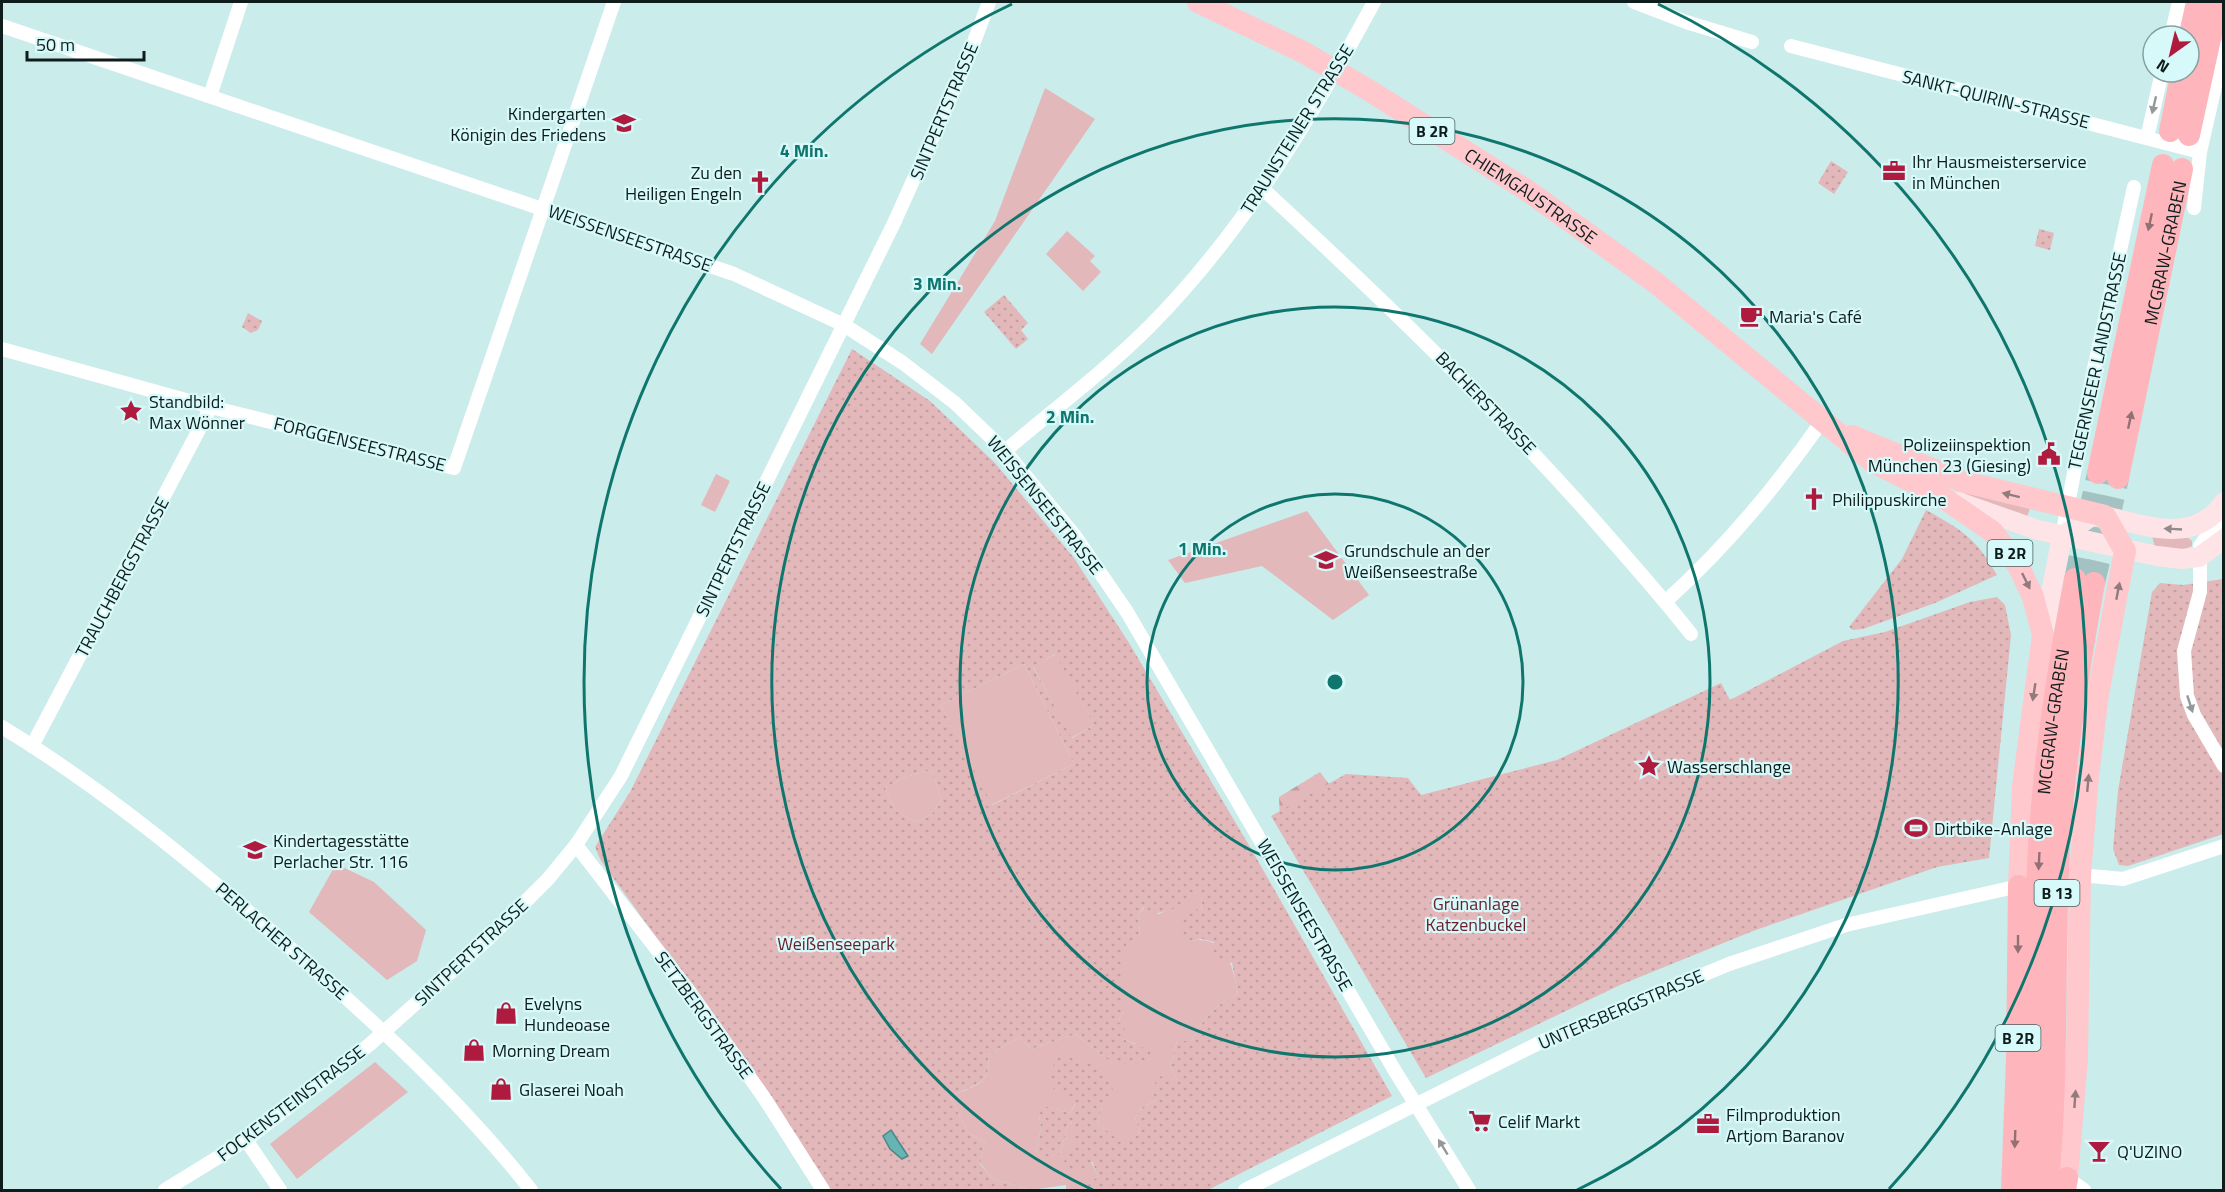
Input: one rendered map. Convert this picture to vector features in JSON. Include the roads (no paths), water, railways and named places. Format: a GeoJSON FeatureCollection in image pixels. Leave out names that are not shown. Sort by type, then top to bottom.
{"type":"FeatureCollection","features":[{"type":"Feature","properties":{"kind":"highway"},"geometry":{"type":"LineString","coordinates":[[2192,24],[2197,2]]}},
{"type":"Feature","properties":{"kind":"highway"},"geometry":{"type":"LineString","coordinates":[[2186,139],[2217,2]]}},
{"type":"Feature","properties":{"kind":"highway"},"geometry":{"type":"LineString","coordinates":[[2183,84],[2186,139]]}},
{"type":"Feature","properties":{"kind":"highway","name":"MCGRAW-GRABEN"},"geometry":{"type":"LineString","coordinates":[[2108,475],[2173,167]]}},
{"type":"Feature","properties":{"kind":"highway","name":"MCGRAW-GRABEN"},"geometry":{"type":"LineString","coordinates":[[2026,1191],[2036,1098],[2037,889],[2044,782],[2059,665],[2084,581],[2076,689],[2064,784],[2057,891],[2055,1100],[2047,1191]]}},
{"type":"Feature","properties":{"kind":"highway","name":"B 2R"},"geometry":{"type":"LineString","coordinates":[[2012,1191],[2017,1059],[2019,886]]}},
{"type":"Feature","properties":{"kind":"main road","name":"CHIEMGAUSTRASSE"},"geometry":{"type":"LineString","coordinates":[[1198,2],[1291,46],[1336,71],[1589,233],[1656,283],[1873,462],[1942,497],[2062,536],[2126,551],[2182,559],[2199,557]]}},
{"type":"Feature","properties":{"kind":"main road","name":"CHIEMGAUSTRASSE"},"geometry":{"type":"LineString","coordinates":[[1829,426],[1961,481],[2100,515]]}},
{"type":"Feature","properties":{"kind":"main road","name":"B 2R"},"geometry":{"type":"LineString","coordinates":[[1942,497],[1981,522],[2010,552],[2033,597],[2043,635],[2023,786],[2019,886]]}},
{"type":"Feature","properties":{"kind":"main road"},"geometry":{"type":"LineString","coordinates":[[2043,635],[2062,536],[2078,523],[2100,515],[2176,530],[2201,524],[2223,503]]}},
{"type":"Feature","properties":{"kind":"main road"},"geometry":{"type":"LineString","coordinates":[[2072,1186],[2080,875],[2098,694],[2126,551],[2100,515]]}},
{"type":"Feature","properties":{"kind":"main road"},"geometry":{"type":"LineString","coordinates":[[2199,557],[2223,539]]}},
{"type":"Feature","properties":{"kind":"street"},"geometry":{"type":"LineString","coordinates":[[210,96],[241,2]]}},
{"type":"Feature","properties":{"kind":"street"},"geometry":{"type":"LineString","coordinates":[[543,209],[614,2]]}},
{"type":"Feature","properties":{"kind":"street","name":"SINTPERTSTRASSE"},"geometry":{"type":"LineString","coordinates":[[384,1032],[526,903],[576,845],[621,776],[894,224],[937,129],[989,2]]}},
{"type":"Feature","properties":{"kind":"street","name":"TRAUNSTEINER STRASSE"},"geometry":{"type":"LineString","coordinates":[[1005,451],[1149,327],[1190,282],[1263,189],[1336,71],[1374,2]]}},
{"type":"Feature","properties":{"kind":"street"},"geometry":{"type":"LineString","coordinates":[[1634,2],[1686,22],[1752,42]]}},
{"type":"Feature","properties":{"kind":"street"},"geometry":{"type":"LineString","coordinates":[[2174,24],[2179,2]]}},
{"type":"Feature","properties":{"kind":"street","name":"WEISSENSEESTRASSE"},"geometry":{"type":"LineString","coordinates":[[2,26],[734,274],[844,325],[903,363],[955,403],[1005,451],[1103,575],[1469,1191]]}},
{"type":"Feature","properties":{"kind":"street","name":"SANKT-QUIRIN-STRASSE"},"geometry":{"type":"LineString","coordinates":[[1791,46],[2147,138],[2186,139]]}},
{"type":"Feature","properties":{"kind":"street"},"geometry":{"type":"LineString","coordinates":[[2193,208],[2186,139],[2223,46]]}},
{"type":"Feature","properties":{"kind":"street"},"geometry":{"type":"LineString","coordinates":[[2147,138],[2159,84]]}},
{"type":"Feature","properties":{"kind":"street","name":"TEGERNSEER LANDSTRASSE"},"geometry":{"type":"LineString","coordinates":[[2062,536],[2093,373],[2134,187]]}},
{"type":"Feature","properties":{"kind":"street","name":"BACHERSTRASSE"},"geometry":{"type":"LineString","coordinates":[[1263,189],[1380,297],[1488,404],[1666,601],[1690,634]]}},
{"type":"Feature","properties":{"kind":"street","name":"FORGGENSEESTRASSE"},"geometry":{"type":"LineString","coordinates":[[2,349],[211,407],[454,468],[543,209]]}},
{"type":"Feature","properties":{"kind":"street","name":"TRAUCHBERGSTRASSE"},"geometry":{"type":"LineString","coordinates":[[32,746],[211,407]]}},
{"type":"Feature","properties":{"kind":"street"},"geometry":{"type":"LineString","coordinates":[[1666,601],[1703,567],[1829,426]]}},
{"type":"Feature","properties":{"kind":"street"},"geometry":{"type":"LineString","coordinates":[[2223,503],[2219,520],[2200,546],[2200,591],[2184,651],[2185,678],[2194,715],[2223,766]]}},
{"type":"Feature","properties":{"kind":"street","name":"PERLACHER STRASSE"},"geometry":{"type":"LineString","coordinates":[[2,727],[109,799],[201,870],[384,1032],[503,1155],[531,1191]]}},
{"type":"Feature","properties":{"kind":"street","name":"SETZBERGSTRASSE"},"geometry":{"type":"LineString","coordinates":[[576,845],[689,991],[765,1099],[823,1191]]}},
{"type":"Feature","properties":{"kind":"street"},"geometry":{"type":"LineString","coordinates":[[2080,875],[2123,879],[2223,846]]}},
{"type":"Feature","properties":{"kind":"street","name":"UNTERSBERGSTRASSE"},"geometry":{"type":"LineString","coordinates":[[1245,1191],[1543,1041],[1730,964],[1846,925],[2019,886]]}},
{"type":"Feature","properties":{"kind":"street","name":"FOCKENSTEINSTRASSE"},"geometry":{"type":"LineString","coordinates":[[165,1191],[246,1140],[384,1032]]}},
{"type":"Feature","properties":{"kind":"street"},"geometry":{"type":"LineString","coordinates":[[246,1140],[280,1191]]}},
{"type":"Feature","properties":{"kind":"water"},"geometry":{"type":"Polygon","coordinates":[[[891,1130],[908,1156],[902,1159],[890,1149],[883,1136],[891,1130]]]}},
{"type":"Feature","properties":{"kind":"tunnel"},"geometry":{"type":"LineString","coordinates":[[2075,579],[2098,473]]}},
{"type":"Feature","properties":{"kind":"tunnel"},"geometry":{"type":"LineString","coordinates":[[2094,583],[2118,478]]}},
{"type":"Feature","properties":{"kind":"place","name":"Kindergarten Königin des Friedens"},"geometry":{"type":"Point","coordinates":[624,123]}},
{"type":"Feature","properties":{"kind":"place","name":"Ihr Hausmeisterservice in München"},"geometry":{"type":"Point","coordinates":[1894,171]}},
{"type":"Feature","properties":{"kind":"place","name":"Zu den Heiligen Engeln"},"geometry":{"type":"Point","coordinates":[760,182]}},
{"type":"Feature","properties":{"kind":"place","name":"Maria's Café"},"geometry":{"type":"Point","coordinates":[1751,316]}},
{"type":"Feature","properties":{"kind":"place","name":"Standbild: Max Wönner"},"geometry":{"type":"Point","coordinates":[131,411]}},
{"type":"Feature","properties":{"kind":"place","name":"Polizeiinspektion München 23 (Giesing)"},"geometry":{"type":"Point","coordinates":[2049,454]}},
{"type":"Feature","properties":{"kind":"place","name":"Philippuskirche"},"geometry":{"type":"Point","coordinates":[1814,499]}},
{"type":"Feature","properties":{"kind":"place","name":"Grundschule an der Weißenseestraße"},"geometry":{"type":"Point","coordinates":[1326,560]}},
{"type":"Feature","properties":{"kind":"place","name":"Wasserschlange"},"geometry":{"type":"Point","coordinates":[1649,766]}},
{"type":"Feature","properties":{"kind":"place","name":"Dirtbike-Anlage"},"geometry":{"type":"Point","coordinates":[1916,828]}},
{"type":"Feature","properties":{"kind":"place","name":"Kindertagesstätte Perlacher Str. 116"},"geometry":{"type":"Point","coordinates":[255,850]}},
{"type":"Feature","properties":{"kind":"place","name":"Evelyns Hundeoase"},"geometry":{"type":"Point","coordinates":[506,1013]}},
{"type":"Feature","properties":{"kind":"place","name":"Morning Dream"},"geometry":{"type":"Point","coordinates":[474,1050]}},
{"type":"Feature","properties":{"kind":"place","name":"Glaserei Noah"},"geometry":{"type":"Point","coordinates":[501,1089]}},
{"type":"Feature","properties":{"kind":"place","name":"Celif Markt"},"geometry":{"type":"Point","coordinates":[1480,1121]}},
{"type":"Feature","properties":{"kind":"place","name":"Filmproduktion Artjom Baranov"},"geometry":{"type":"Point","coordinates":[1708,1124]}},
{"type":"Feature","properties":{"kind":"place","name":"Q'UZINO"},"geometry":{"type":"Point","coordinates":[2099,1151]}},
{"type":"Feature","properties":{"kind":"park label","name":"Grünanlage Katzenbuckel"},"geometry":{"type":"Point","coordinates":[1476,913]}},
{"type":"Feature","properties":{"kind":"park label","name":"Weißenseepark"},"geometry":{"type":"Point","coordinates":[836,943]}}]}
